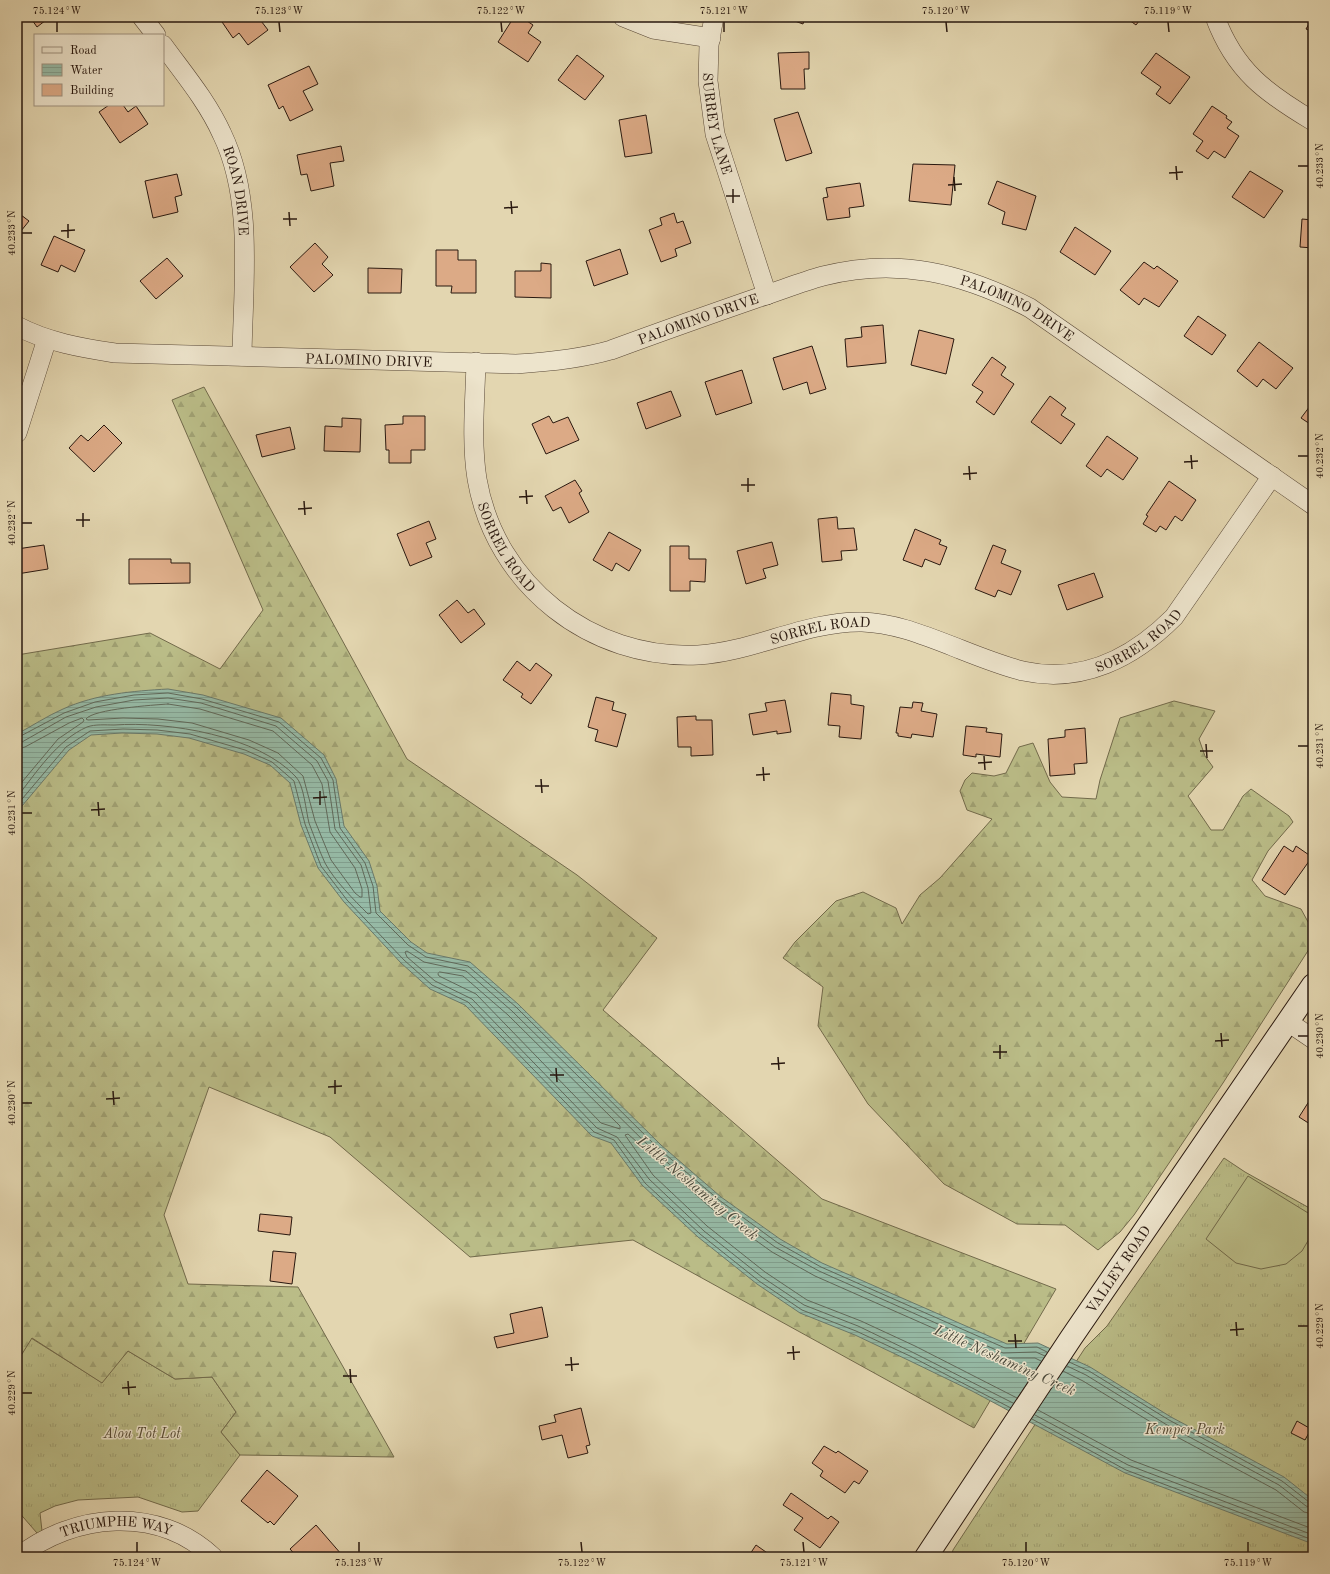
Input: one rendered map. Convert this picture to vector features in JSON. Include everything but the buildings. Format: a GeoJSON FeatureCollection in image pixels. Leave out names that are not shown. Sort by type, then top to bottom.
{"type":"FeatureCollection","features":[{"type":"Feature","properties":{"kind":"street"},"geometry":{"type":"LineString","coordinates":[[142,17],[155,34]]}},
{"type":"Feature","properties":{"kind":"street"},"geometry":{"type":"LineString","coordinates":[[623,17],[653,29],[711,38]]}},
{"type":"Feature","properties":{"kind":"street","name":"SURREY LANE"},"geometry":{"type":"LineString","coordinates":[[714,17],[708,81],[715,134],[767,295]]}},
{"type":"Feature","properties":{"kind":"street"},"geometry":{"type":"LineString","coordinates":[[1215,17],[1231,52],[1261,87],[1280,101],[1313,121]]}},
{"type":"Feature","properties":{"kind":"street","name":"ROAN DRIVE"},"geometry":{"type":"LineString","coordinates":[[164,46],[209,109],[229,149],[239,182],[244,216],[242,356]]}},
{"type":"Feature","properties":{"kind":"street","name":"PALOMINO DRIVE"},"geometry":{"type":"LineString","coordinates":[[17,326],[47,339],[78,348],[115,353],[476,362],[555,362],[593,355],[822,276],[868,269],[924,270],[961,278],[989,288],[1030,308],[1313,505]]}},
{"type":"Feature","properties":{"kind":"street"},"geometry":{"type":"LineString","coordinates":[[17,433],[47,339]]}},
{"type":"Feature","properties":{"kind":"street","name":"SORREL ROAD"},"geometry":{"type":"LineString","coordinates":[[476,362],[474,449],[478,480],[492,529],[503,552],[518,574],[534,593],[578,625],[606,640],[631,648],[663,654],[697,655],[729,651],[813,628],[838,623],[863,622],[888,625],[913,631],[1004,666],[1025,671],[1058,674],[1079,672],[1099,667],[1120,659],[1140,647],[1158,633],[1174,617],[1272,476]]}},
{"type":"Feature","properties":{"kind":"street","name":"VALLEY ROAD"},"geometry":{"type":"LineString","coordinates":[[926,1557],[1071,1338],[1313,984]]}},
{"type":"Feature","properties":{"kind":"street"},"geometry":{"type":"LineString","coordinates":[[1288,1022],[1313,1039]]}},
{"type":"Feature","properties":{"kind":"street","name":"TRIUMPHE WAY"},"geometry":{"type":"LineString","coordinates":[[18,1557],[33,1545],[66,1529],[94,1522],[117,1520],[135,1521],[175,1532],[194,1542],[213,1557]]}},
{"type":"Feature","properties":{"kind":"green space"},"geometry":{"type":"Polygon","coordinates":[[[204,387],[407,759],[577,875],[657,938],[603,1010],[822,1199],[1056,1289],[974,1428],[633,1240],[470,1257],[330,1137],[209,1087],[164,1215],[188,1284],[298,1287],[394,1457],[240,1455],[221,1432],[236,1412],[212,1377],[175,1379],[128,1351],[102,1383],[32,1338],[17,1362],[17,655],[150,633],[220,669],[263,610],[172,400],[204,387]]]}},
{"type":"Feature","properties":{"kind":"green space"},"geometry":{"type":"Polygon","coordinates":[[[1174,701],[1215,711],[1199,739],[1205,756],[1213,767],[1188,796],[1211,830],[1223,830],[1243,796],[1251,789],[1289,816],[1293,822],[1268,851],[1252,880],[1265,896],[1301,909],[1313,931],[1313,943],[1223,1083],[1134,1215],[1120,1232],[1098,1250],[1065,1225],[1017,1224],[944,1184],[868,1104],[818,1026],[823,987],[783,958],[795,942],[836,901],[863,892],[896,908],[902,924],[920,895],[940,878],[992,819],[967,810],[960,791],[965,780],[972,773],[994,776],[1006,773],[1019,747],[1033,743],[1050,782],[1062,797],[1096,799],[1100,780],[1120,718],[1174,701]]]}},
{"type":"Feature","properties":{"kind":"green space","name":"Kemper Park"},"geometry":{"type":"Polygon","coordinates":[[[1224,1158],[1245,1172],[1313,1210],[1313,1557],[951,1557],[953,1550],[1085,1348],[1107,1326],[1224,1158]]]}},
{"type":"Feature","properties":{"kind":"green space"},"geometry":{"type":"Polygon","coordinates":[[[1248,1176],[1313,1216],[1312,1234],[1302,1251],[1286,1264],[1261,1269],[1236,1263],[1206,1239],[1248,1176]]]}},
{"type":"Feature","properties":{"kind":"green space","name":"Alou Tot Lot"},"geometry":{"type":"Polygon","coordinates":[[[31,1338],[101,1382],[128,1351],[175,1379],[212,1377],[236,1412],[221,1432],[240,1455],[198,1511],[182,1512],[138,1497],[78,1500],[55,1506],[40,1513],[43,1540],[17,1510],[17,1362],[31,1338]]]}},
{"type":"Feature","properties":{"kind":"water","name":"Little Neshaminy Creek"},"geometry":{"type":"Polygon","coordinates":[[[168,689],[203,695],[281,718],[324,755],[336,779],[344,826],[369,861],[377,886],[380,911],[411,942],[427,953],[470,962],[518,1004],[661,1145],[721,1197],[780,1239],[822,1263],[1007,1344],[1038,1343],[1090,1367],[1171,1417],[1284,1477],[1313,1500],[1313,1544],[1125,1473],[972,1391],[855,1335],[800,1313],[757,1284],[698,1237],[642,1185],[611,1143],[592,1136],[465,1005],[430,989],[401,963],[344,902],[318,868],[301,825],[290,783],[270,765],[244,754],[189,738],[157,734],[122,733],[91,735],[69,750],[17,812],[17,734],[57,712],[88,700],[128,692],[168,689]]]}}]}
